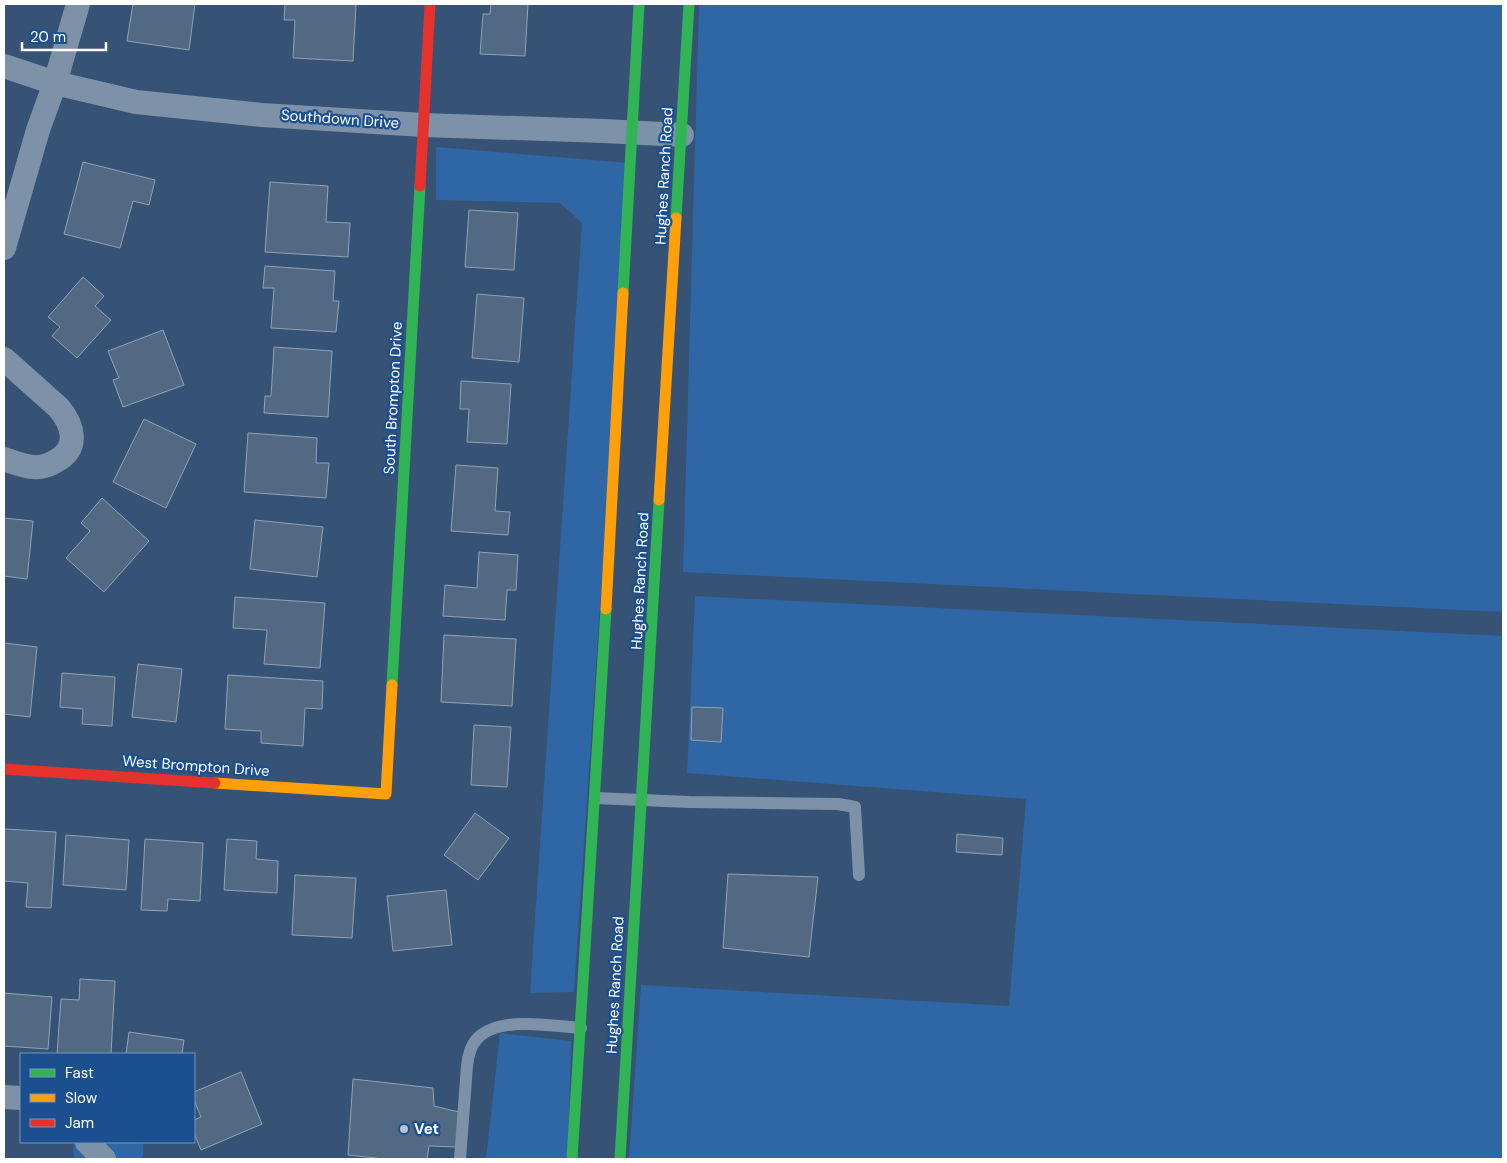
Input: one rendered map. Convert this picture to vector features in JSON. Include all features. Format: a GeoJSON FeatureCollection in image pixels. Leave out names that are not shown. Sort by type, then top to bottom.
{"type":"FeatureCollection","features":[{"type":"Feature","properties":{"kind":"street"},"geometry":{"type":"LineString","coordinates":[[4,248],[38,130],[55,83],[78,4]]}},
{"type":"Feature","properties":{"kind":"street","name":"South Brompton Drive"},"geometry":{"type":"LineString","coordinates":[[386,794],[430,4]]}},
{"type":"Feature","properties":{"kind":"street","name":"Hughes Ranch Road"},"geometry":{"type":"LineString","coordinates":[[572,1159],[582,1028],[640,4]]}},
{"type":"Feature","properties":{"kind":"street","name":"Hughes Ranch Road"},"geometry":{"type":"LineString","coordinates":[[620,1159],[689,4]]}},
{"type":"Feature","properties":{"kind":"street","name":"Southdown Drive"},"geometry":{"type":"LineString","coordinates":[[4,66],[55,83],[136,102],[262,114],[423,124],[682,135]]}},
{"type":"Feature","properties":{"kind":"street"},"geometry":{"type":"LineString","coordinates":[[4,359],[59,408],[66,417],[72,438],[70,448],[61,458],[46,466],[34,468],[4,459]]}},
{"type":"Feature","properties":{"kind":"street","name":"West Brompton Drive"},"geometry":{"type":"LineString","coordinates":[[4,769],[386,794]]}},
{"type":"Feature","properties":{"kind":"street"},"geometry":{"type":"LineString","coordinates":[[4,1097],[20,1098]]}},
{"type":"Feature","properties":{"kind":"street"},"geometry":{"type":"LineString","coordinates":[[88,1143],[104,1159]]}},
{"type":"Feature","properties":{"kind":"lane"},"geometry":{"type":"LineString","coordinates":[[595,798],[689,802],[838,804],[855,807],[859,875]]}},
{"type":"Feature","properties":{"kind":"lane"},"geometry":{"type":"LineString","coordinates":[[460,1159],[467,1066],[469,1053],[475,1041],[486,1030],[498,1027],[523,1024],[582,1028]]}},
{"type":"Feature","properties":{"kind":"shaded area"},"geometry":{"type":"Polygon","coordinates":[[[699,4],[1503,4],[1503,612],[683,572],[699,4]]]}},
{"type":"Feature","properties":{"kind":"shaded area"},"geometry":{"type":"Polygon","coordinates":[[[436,147],[630,163],[574,992],[530,993],[582,223],[560,203],[436,200],[436,147]]]}},
{"type":"Feature","properties":{"kind":"shaded area"},"geometry":{"type":"Polygon","coordinates":[[[695,596],[1503,636],[1503,1159],[629,1159],[641,985],[1009,1006],[1026,799],[687,773],[695,596]]]}},
{"type":"Feature","properties":{"kind":"shaded area"},"geometry":{"type":"Polygon","coordinates":[[[500,1033],[571,1041],[568,1159],[486,1159],[500,1033]]]}},
{"type":"Feature","properties":{"kind":"shaded area"},"geometry":{"type":"Polygon","coordinates":[[[74,1143],[143,1143],[142,1159],[75,1159],[73,1152],[74,1143]]]}},
{"type":"Feature","properties":{"kind":"building"},"geometry":{"type":"Polygon","coordinates":[[[133,4],[195,4],[189,50],[127,41],[133,4]]]}},
{"type":"Feature","properties":{"kind":"building"},"geometry":{"type":"Polygon","coordinates":[[[285,4],[356,4],[353,61],[293,58],[295,20],[284,20],[285,4]]]}},
{"type":"Feature","properties":{"kind":"building"},"geometry":{"type":"Polygon","coordinates":[[[491,4],[528,4],[525,56],[480,54],[483,14],[490,14],[491,4]]]}},
{"type":"Feature","properties":{"kind":"building"},"geometry":{"type":"Polygon","coordinates":[[[83,162],[155,180],[149,205],[133,201],[120,248],[64,234],[83,162]]]}},
{"type":"Feature","properties":{"kind":"building"},"geometry":{"type":"Polygon","coordinates":[[[270,182],[328,186],[326,222],[350,223],[348,257],[265,252],[270,182]]]}},
{"type":"Feature","properties":{"kind":"building"},"geometry":{"type":"Polygon","coordinates":[[[469,210],[518,213],[514,270],[465,267],[469,210]]]}},
{"type":"Feature","properties":{"kind":"building"},"geometry":{"type":"Polygon","coordinates":[[[265,266],[335,271],[333,301],[339,301],[336,332],[271,328],[274,288],[263,288],[265,266]]]}},
{"type":"Feature","properties":{"kind":"building"},"geometry":{"type":"Polygon","coordinates":[[[83,277],[104,296],[95,306],[111,320],[77,358],[52,336],[60,327],[48,317],[83,277]]]}},
{"type":"Feature","properties":{"kind":"building"},"geometry":{"type":"Polygon","coordinates":[[[477,294],[524,298],[519,362],[472,358],[477,294]]]}},
{"type":"Feature","properties":{"kind":"building"},"geometry":{"type":"Polygon","coordinates":[[[163,330],[184,385],[123,407],[113,380],[119,378],[108,351],[163,330]]]}},
{"type":"Feature","properties":{"kind":"building"},"geometry":{"type":"Polygon","coordinates":[[[274,347],[332,351],[328,417],[264,413],[265,396],[271,396],[274,347]]]}},
{"type":"Feature","properties":{"kind":"building"},"geometry":{"type":"Polygon","coordinates":[[[461,381],[511,384],[507,444],[467,442],[469,409],[460,409],[461,381]]]}},
{"type":"Feature","properties":{"kind":"building"},"geometry":{"type":"Polygon","coordinates":[[[144,419],[196,444],[166,508],[113,482],[144,419]]]}},
{"type":"Feature","properties":{"kind":"building"},"geometry":{"type":"Polygon","coordinates":[[[248,433],[317,438],[316,463],[329,463],[326,498],[244,492],[248,433]]]}},
{"type":"Feature","properties":{"kind":"building"},"geometry":{"type":"Polygon","coordinates":[[[456,465],[498,468],[495,511],[510,512],[508,535],[451,531],[456,465]]]}},
{"type":"Feature","properties":{"kind":"building"},"geometry":{"type":"Polygon","coordinates":[[[102,498],[149,541],[104,592],[66,558],[90,531],[81,523],[102,498]]]}},
{"type":"Feature","properties":{"kind":"building"},"geometry":{"type":"Polygon","coordinates":[[[4,518],[33,521],[27,579],[4,576],[4,518]]]}},
{"type":"Feature","properties":{"kind":"building"},"geometry":{"type":"Polygon","coordinates":[[[255,520],[323,527],[317,577],[250,569],[255,520]]]}},
{"type":"Feature","properties":{"kind":"building"},"geometry":{"type":"Polygon","coordinates":[[[479,552],[518,555],[516,590],[507,590],[505,620],[443,616],[445,585],[477,588],[479,552]]]}},
{"type":"Feature","properties":{"kind":"building"},"geometry":{"type":"Polygon","coordinates":[[[235,597],[325,603],[320,668],[264,664],[267,630],[233,628],[235,597]]]}},
{"type":"Feature","properties":{"kind":"building"},"geometry":{"type":"Polygon","coordinates":[[[444,635],[516,639],[512,706],[441,702],[444,635]]]}},
{"type":"Feature","properties":{"kind":"building"},"geometry":{"type":"Polygon","coordinates":[[[4,643],[37,647],[30,717],[4,714],[4,643]]]}},
{"type":"Feature","properties":{"kind":"building"},"geometry":{"type":"Polygon","coordinates":[[[138,664],[182,669],[176,722],[132,717],[138,664]]]}},
{"type":"Feature","properties":{"kind":"building"},"geometry":{"type":"Polygon","coordinates":[[[62,673],[115,677],[112,726],[82,724],[83,709],[60,707],[62,673]]]}},
{"type":"Feature","properties":{"kind":"building"},"geometry":{"type":"Polygon","coordinates":[[[228,675],[323,681],[322,709],[305,708],[303,746],[261,743],[261,731],[225,729],[228,675]]]}},
{"type":"Feature","properties":{"kind":"building"},"geometry":{"type":"Polygon","coordinates":[[[692,707],[723,708],[721,742],[691,740],[692,707]]]}},
{"type":"Feature","properties":{"kind":"building"},"geometry":{"type":"Polygon","coordinates":[[[474,725],[511,727],[507,787],[471,785],[474,725]]]}},
{"type":"Feature","properties":{"kind":"building"},"geometry":{"type":"Polygon","coordinates":[[[475,813],[509,838],[478,880],[444,855],[475,813]]]}},
{"type":"Feature","properties":{"kind":"building"},"geometry":{"type":"Polygon","coordinates":[[[4,829],[56,832],[51,908],[26,907],[28,883],[4,881],[4,829]]]}},
{"type":"Feature","properties":{"kind":"building"},"geometry":{"type":"Polygon","coordinates":[[[957,834],[1003,838],[1002,855],[956,852],[957,834]]]}},
{"type":"Feature","properties":{"kind":"building"},"geometry":{"type":"Polygon","coordinates":[[[66,835],[129,840],[126,890],[63,885],[66,835]]]}},
{"type":"Feature","properties":{"kind":"building"},"geometry":{"type":"Polygon","coordinates":[[[145,839],[203,843],[200,901],[168,899],[167,911],[141,910],[145,839]]]}},
{"type":"Feature","properties":{"kind":"building"},"geometry":{"type":"Polygon","coordinates":[[[227,839],[257,841],[256,859],[278,861],[277,893],[224,890],[227,839]]]}},
{"type":"Feature","properties":{"kind":"building"},"geometry":{"type":"Polygon","coordinates":[[[728,874],[818,877],[809,957],[723,948],[728,874]]]}},
{"type":"Feature","properties":{"kind":"building"},"geometry":{"type":"Polygon","coordinates":[[[295,875],[356,878],[352,938],[292,935],[295,875]]]}},
{"type":"Feature","properties":{"kind":"building"},"geometry":{"type":"Polygon","coordinates":[[[446,890],[452,945],[393,951],[387,896],[446,890]]]}},
{"type":"Feature","properties":{"kind":"building"},"geometry":{"type":"Polygon","coordinates":[[[80,979],[115,981],[111,1053],[57,1053],[61,999],[79,1000],[80,979]]]}},
{"type":"Feature","properties":{"kind":"building"},"geometry":{"type":"Polygon","coordinates":[[[4,993],[52,997],[48,1049],[4,1046],[4,993]]]}},
{"type":"Feature","properties":{"kind":"building"},"geometry":{"type":"Polygon","coordinates":[[[129,1032],[184,1040],[182,1053],[126,1053],[129,1032]]]}},
{"type":"Feature","properties":{"kind":"building"},"geometry":{"type":"Polygon","coordinates":[[[241,1072],[262,1124],[201,1150],[195,1135],[195,1120],[201,1117],[195,1102],[195,1092],[241,1072]]]}},
{"type":"Feature","properties":{"kind":"building","name":"Vet"},"geometry":{"type":"Polygon","coordinates":[[[353,1079],[433,1088],[434,1106],[459,1112],[458,1147],[429,1146],[427,1159],[384,1159],[348,1155],[353,1079]]]}},
{"type":"Feature","properties":{"kind":"traffic: fast"},"geometry":{"type":"LineString","coordinates":[[623,293],[639,4]]}},
{"type":"Feature","properties":{"kind":"traffic: fast"},"geometry":{"type":"LineString","coordinates":[[676,218],[689,4]]}},
{"type":"Feature","properties":{"kind":"traffic: fast"},"geometry":{"type":"LineString","coordinates":[[392,685],[420,186]]}},
{"type":"Feature","properties":{"kind":"traffic: fast"},"geometry":{"type":"LineString","coordinates":[[620,1159],[659,500]]}},
{"type":"Feature","properties":{"kind":"traffic: fast"},"geometry":{"type":"LineString","coordinates":[[572,1159],[606,609]]}},
{"type":"Feature","properties":{"kind":"traffic: slow"},"geometry":{"type":"LineString","coordinates":[[659,500],[676,218]]}},
{"type":"Feature","properties":{"kind":"traffic: slow"},"geometry":{"type":"LineString","coordinates":[[606,609],[623,293]]}},
{"type":"Feature","properties":{"kind":"traffic: slow"},"geometry":{"type":"LineString","coordinates":[[215,783],[386,794],[392,685]]}},
{"type":"Feature","properties":{"kind":"traffic: jam"},"geometry":{"type":"LineString","coordinates":[[420,186],[430,4]]}},
{"type":"Feature","properties":{"kind":"traffic: jam"},"geometry":{"type":"LineString","coordinates":[[4,769],[215,783]]}},
{"type":"Feature","properties":{"kind":"place","name":"Vet"},"geometry":{"type":"Point","coordinates":[404,1129]}}]}
